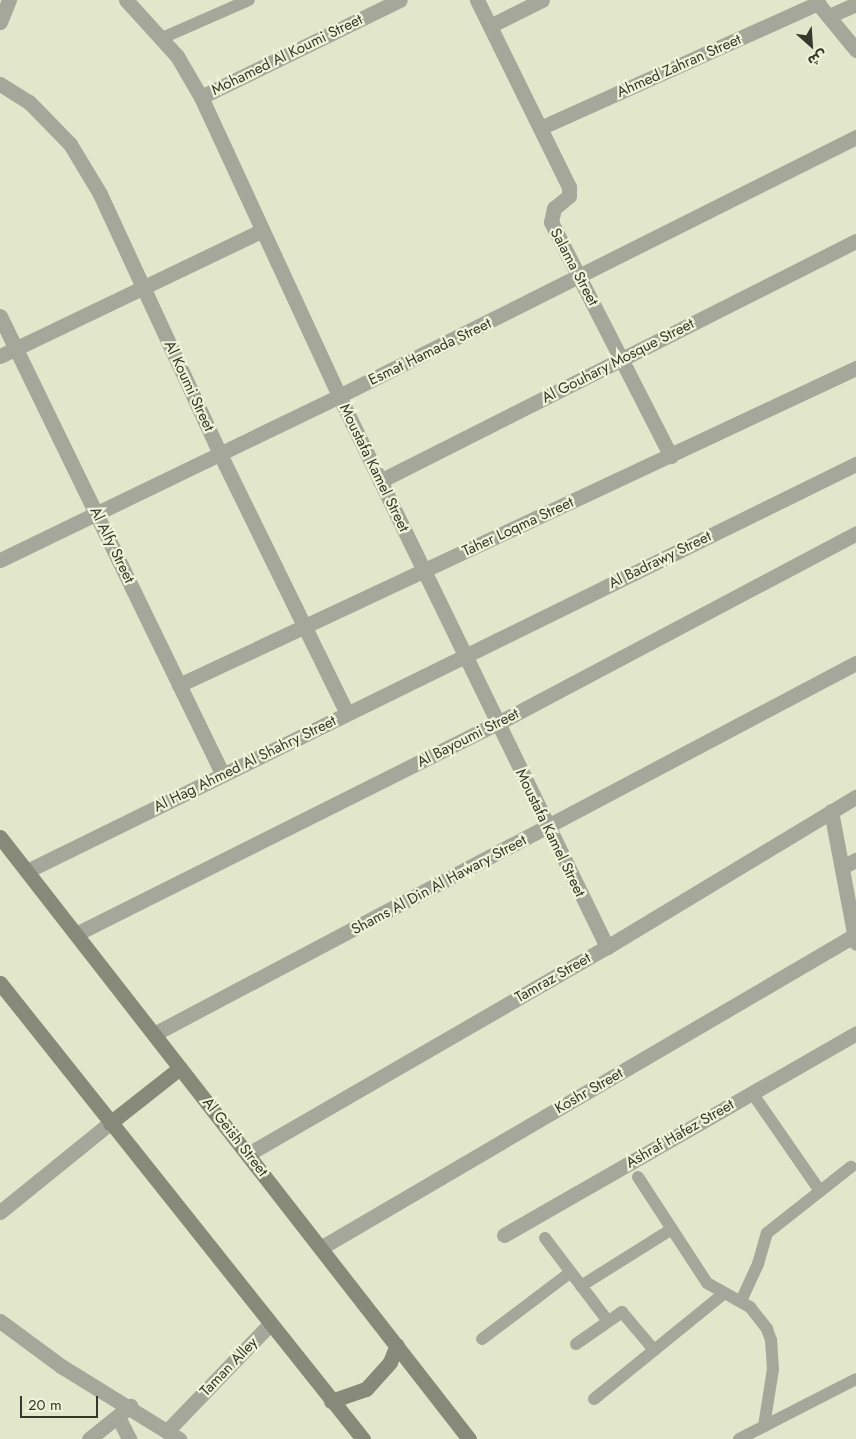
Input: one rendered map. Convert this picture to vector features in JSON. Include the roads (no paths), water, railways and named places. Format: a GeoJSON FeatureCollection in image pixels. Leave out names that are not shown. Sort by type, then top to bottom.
{"type":"FeatureCollection","features":[{"type":"Feature","properties":{"kind":"main road","name":"Al Geish Street"},"geometry":{"type":"LineString","coordinates":[[0,837],[469,1439]]}},
{"type":"Feature","properties":{"kind":"main road"},"geometry":{"type":"LineString","coordinates":[[0,983],[363,1439]]}},
{"type":"Feature","properties":{"kind":"main road"},"geometry":{"type":"LineString","coordinates":[[110,1123],[180,1068]]}},
{"type":"Feature","properties":{"kind":"main road"},"geometry":{"type":"LineString","coordinates":[[331,1401],[366,1389],[390,1362],[397,1346]]}},
{"type":"Feature","properties":{"kind":"street"},"geometry":{"type":"LineString","coordinates":[[0,22],[9,0]]}},
{"type":"Feature","properties":{"kind":"street","name":"Moustafa Kamel Street"},"geometry":{"type":"LineString","coordinates":[[126,0],[177,56],[201,96],[261,230],[380,482],[496,724],[607,947]]}},
{"type":"Feature","properties":{"kind":"street","name":"Mohamed Al Koumi Street"},"geometry":{"type":"LineString","coordinates":[[201,96],[400,0]]}},
{"type":"Feature","properties":{"kind":"street","name":"Salama Street"},"geometry":{"type":"LineString","coordinates":[[477,0],[570,192],[567,200],[554,208],[551,222],[670,456]]}},
{"type":"Feature","properties":{"kind":"street"},"geometry":{"type":"LineString","coordinates":[[490,26],[542,0]]}},
{"type":"Feature","properties":{"kind":"street"},"geometry":{"type":"LineString","coordinates":[[816,2],[856,50]]}},
{"type":"Feature","properties":{"kind":"street","name":"Ahmed Zahran Street"},"geometry":{"type":"LineString","coordinates":[[540,128],[816,2]]}},
{"type":"Feature","properties":{"kind":"street"},"geometry":{"type":"LineString","coordinates":[[829,16],[856,4]]}},
{"type":"Feature","properties":{"kind":"street","name":"Al Koumi Street"},"geometry":{"type":"LineString","coordinates":[[0,84],[29,102],[70,144],[100,194],[220,454],[347,713]]}},
{"type":"Feature","properties":{"kind":"street","name":"Esmat Hamada Street"},"geometry":{"type":"LineString","coordinates":[[0,560],[580,277],[856,137]]}},
{"type":"Feature","properties":{"kind":"street"},"geometry":{"type":"LineString","coordinates":[[0,356],[261,230]]}},
{"type":"Feature","properties":{"kind":"street","name":"Al Gouhary Mosque Street"},"geometry":{"type":"LineString","coordinates":[[380,482],[856,241]]}},
{"type":"Feature","properties":{"kind":"street","name":"Al Alfy Street"},"geometry":{"type":"LineString","coordinates":[[0,316],[223,775]]}},
{"type":"Feature","properties":{"kind":"street","name":"Taher Loqma Street"},"geometry":{"type":"LineString","coordinates":[[179,685],[856,368]]}},
{"type":"Feature","properties":{"kind":"street","name":"Al Badrawy Street"},"geometry":{"type":"LineString","coordinates":[[464,656],[856,464]]}},
{"type":"Feature","properties":{"kind":"street","name":"Al Bayoumi Street"},"geometry":{"type":"LineString","coordinates":[[76,934],[496,724],[856,532]]}},
{"type":"Feature","properties":{"kind":"street","name":"Al Hag Ahmed Al Shahry Street"},"geometry":{"type":"LineString","coordinates":[[27,871],[464,656]]}},
{"type":"Feature","properties":{"kind":"street","name":"Shams Al Din Al Hawary Street"},"geometry":{"type":"LineString","coordinates":[[154,1034],[856,663]]}},
{"type":"Feature","properties":{"kind":"street","name":"Tamraz Street"},"geometry":{"type":"LineString","coordinates":[[248,1154],[607,947],[856,797]]}},
{"type":"Feature","properties":{"kind":"street"},"geometry":{"type":"LineString","coordinates":[[831,811],[849,863],[855,939]]}},
{"type":"Feature","properties":{"kind":"street","name":"Koshr Street"},"geometry":{"type":"LineString","coordinates":[[322,1248],[855,939]]}},
{"type":"Feature","properties":{"kind":"street","name":"Ashraf Hafez Street"},"geometry":{"type":"LineString","coordinates":[[504,1235],[856,1033]]}},
{"type":"Feature","properties":{"kind":"street"},"geometry":{"type":"LineString","coordinates":[[0,1212],[110,1123]]}},
{"type":"Feature","properties":{"kind":"street"},"geometry":{"type":"LineString","coordinates":[[0,1321],[61,1366],[130,1406],[173,1435]]}},
{"type":"Feature","properties":{"kind":"street","name":"Taman Alley"},"geometry":{"type":"LineString","coordinates":[[173,1435],[270,1324]]}},
{"type":"Feature","properties":{"kind":"street"},"geometry":{"type":"LineString","coordinates":[[89,1439],[130,1406]]}},
{"type":"Feature","properties":{"kind":"street"},"geometry":{"type":"LineString","coordinates":[[118,1417],[129,1439]]}},
{"type":"Feature","properties":{"kind":"lane"},"geometry":{"type":"LineString","coordinates":[[160,38],[249,0]]}},
{"type":"Feature","properties":{"kind":"lane"},"geometry":{"type":"LineString","coordinates":[[757,1100],[820,1190]]}},
{"type":"Feature","properties":{"kind":"lane"},"geometry":{"type":"LineString","coordinates":[[741,1301],[758,1264],[767,1233],[850,1167]]}},
{"type":"Feature","properties":{"kind":"lane"},"geometry":{"type":"LineString","coordinates":[[638,1177],[707,1283],[723,1294],[741,1301],[756,1313],[772,1340],[773,1369],[764,1426]]}},
{"type":"Feature","properties":{"kind":"lane"},"geometry":{"type":"LineString","coordinates":[[581,1286],[672,1229]]}},
{"type":"Feature","properties":{"kind":"lane"},"geometry":{"type":"LineString","coordinates":[[545,1238],[607,1320]]}},
{"type":"Feature","properties":{"kind":"lane"},"geometry":{"type":"LineString","coordinates":[[482,1338],[571,1272]]}},
{"type":"Feature","properties":{"kind":"lane"},"geometry":{"type":"LineString","coordinates":[[594,1399],[723,1294]]}},
{"type":"Feature","properties":{"kind":"lane"},"geometry":{"type":"LineString","coordinates":[[576,1344],[618,1312],[625,1314],[654,1350]]}},
{"type":"Feature","properties":{"kind":"lane"},"geometry":{"type":"LineString","coordinates":[[739,1439],[856,1379]]}}]}
